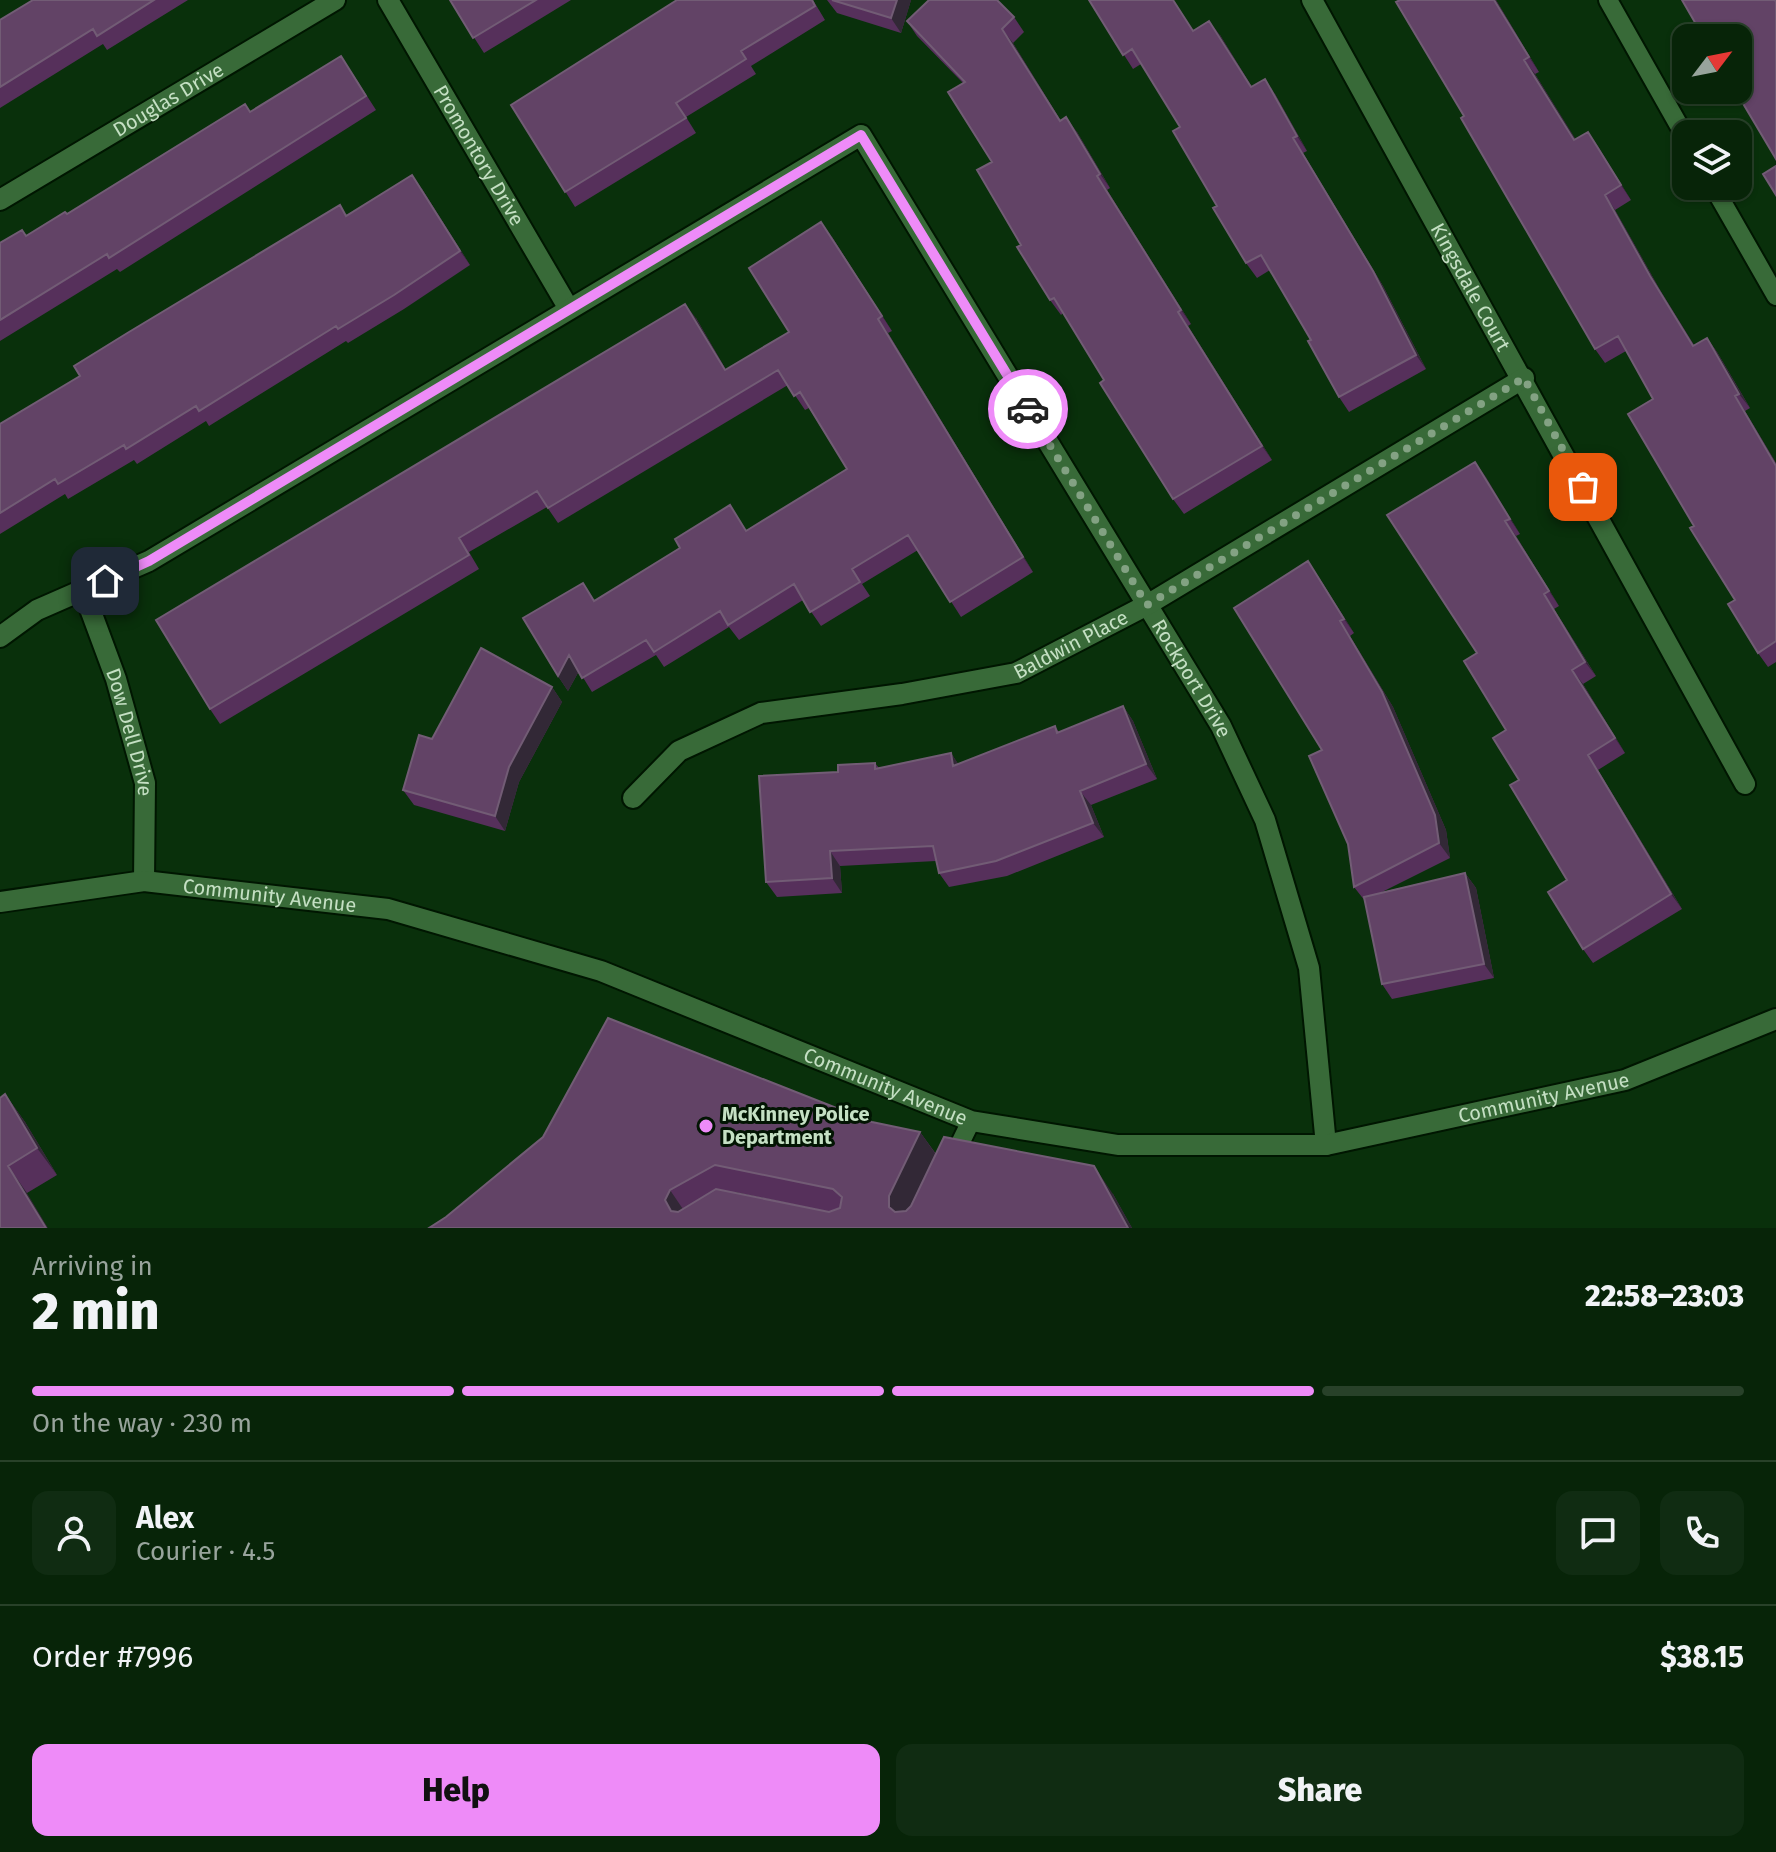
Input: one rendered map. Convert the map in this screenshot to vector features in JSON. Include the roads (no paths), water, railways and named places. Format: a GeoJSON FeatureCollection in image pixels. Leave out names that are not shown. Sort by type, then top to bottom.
{"type":"FeatureCollection","features":[{"type":"Feature","properties":{"kind":"street","name":"Douglas Drive"},"geometry":{"type":"LineString","coordinates":[[0,200],[335,0]]}},
{"type":"Feature","properties":{"kind":"street","name":"Promontory Drive"},"geometry":{"type":"LineString","coordinates":[[388,0],[569,309]]}},
{"type":"Feature","properties":{"kind":"street","name":"Kingsdale Court"},"geometry":{"type":"LineString","coordinates":[[1312,0],[1524,378],[1745,784]]}},
{"type":"Feature","properties":{"kind":"street","name":"Rockport Drive"},"geometry":{"type":"LineString","coordinates":[[569,309],[861,135],[1221,726],[1265,820],[1309,968],[1326,1145]]}},
{"type":"Feature","properties":{"kind":"street"},"geometry":{"type":"LineString","coordinates":[[0,637],[37,610],[149,561],[569,309]]}},
{"type":"Feature","properties":{"kind":"street","name":"Baldwin Place"},"geometry":{"type":"LineString","coordinates":[[633,798],[679,751],[761,713],[902,694],[1016,673],[1147,605],[1524,378]]}},
{"type":"Feature","properties":{"kind":"street","name":"Dow Dell Drive"},"geometry":{"type":"LineString","coordinates":[[83,590],[116,679],[145,783],[144,881]]}},
{"type":"Feature","properties":{"kind":"street","name":"Community Avenue"},"geometry":{"type":"LineString","coordinates":[[0,902],[144,881],[388,909],[601,971],[971,1121],[1118,1145],[1326,1145],[1625,1080],[1776,1019]]}},
{"type":"Feature","properties":{"kind":"lane"},"geometry":{"type":"LineString","coordinates":[[1608,0],[1676,120]]}},
{"type":"Feature","properties":{"kind":"lane"},"geometry":{"type":"LineString","coordinates":[[1721,200],[1776,296]]}},
{"type":"Feature","properties":{"kind":"lane"},"geometry":{"type":"LineString","coordinates":[[945,1175],[971,1121]]}},
{"type":"Feature","properties":{"kind":"place","name":"McKinney Police Department"},"geometry":{"type":"Point","coordinates":[706,1126]}}]}
